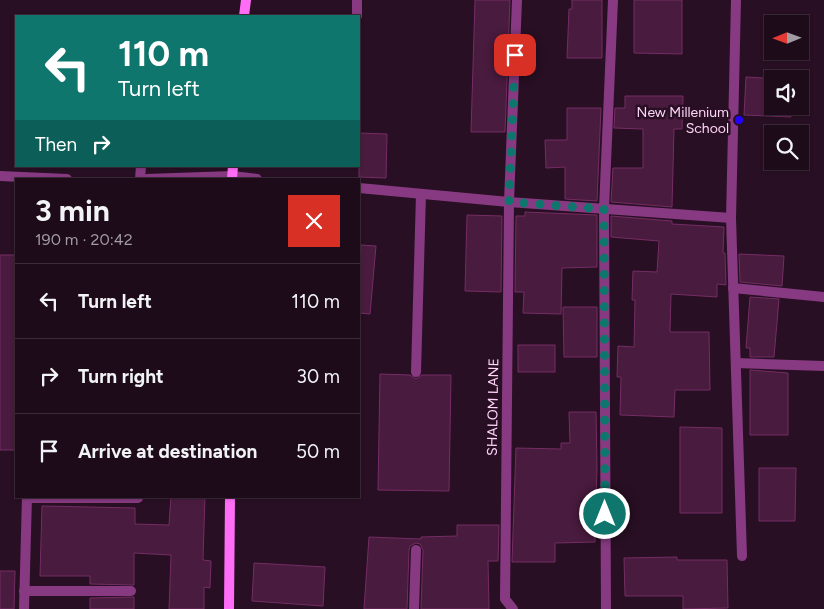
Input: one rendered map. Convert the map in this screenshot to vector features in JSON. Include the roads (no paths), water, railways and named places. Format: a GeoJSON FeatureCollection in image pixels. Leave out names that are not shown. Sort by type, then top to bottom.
{"type":"FeatureCollection","features":[{"type":"Feature","properties":{"kind":"street"},"geometry":{"type":"LineString","coordinates":[[244,15],[246,0]]}},
{"type":"Feature","properties":{"kind":"street"},"geometry":{"type":"LineString","coordinates":[[356,15],[358,0]]}},
{"type":"Feature","properties":{"kind":"street","name":"SHALOM LANE"},"geometry":{"type":"LineString","coordinates":[[514,609],[504,599],[509,202],[517,0]]}},
{"type":"Feature","properties":{"kind":"street"},"geometry":{"type":"LineString","coordinates":[[606,609],[604,209],[613,0]]}},
{"type":"Feature","properties":{"kind":"street"},"geometry":{"type":"LineString","coordinates":[[736,0],[731,218],[742,556]]}},
{"type":"Feature","properties":{"kind":"street"},"geometry":{"type":"LineString","coordinates":[[164,178],[232,174],[252,178]]}},
{"type":"Feature","properties":{"kind":"street"},"geometry":{"type":"LineString","coordinates":[[0,176],[45,178]]}},
{"type":"Feature","properties":{"kind":"street"},"geometry":{"type":"LineString","coordinates":[[360,188],[509,202],[731,218]]}},
{"type":"Feature","properties":{"kind":"street"},"geometry":{"type":"LineString","coordinates":[[416,372],[421,194]]}},
{"type":"Feature","properties":{"kind":"street"},"geometry":{"type":"LineString","coordinates":[[734,288],[824,297]]}},
{"type":"Feature","properties":{"kind":"street"},"geometry":{"type":"LineString","coordinates":[[736,362],[824,366]]}},
{"type":"Feature","properties":{"kind":"street"},"geometry":{"type":"LineString","coordinates":[[24,609],[27,498]]}},
{"type":"Feature","properties":{"kind":"street"},"geometry":{"type":"LineString","coordinates":[[229,609],[230,498]]}},
{"type":"Feature","properties":{"kind":"street"},"geometry":{"type":"LineString","coordinates":[[414,609],[416,550]]}},
{"type":"Feature","properties":{"kind":"street"},"geometry":{"type":"LineString","coordinates":[[24,591],[132,591]]}},
{"type":"Feature","properties":{"kind":"place","name":"New Millenium School"},"geometry":{"type":"Point","coordinates":[739,120]}}]}
